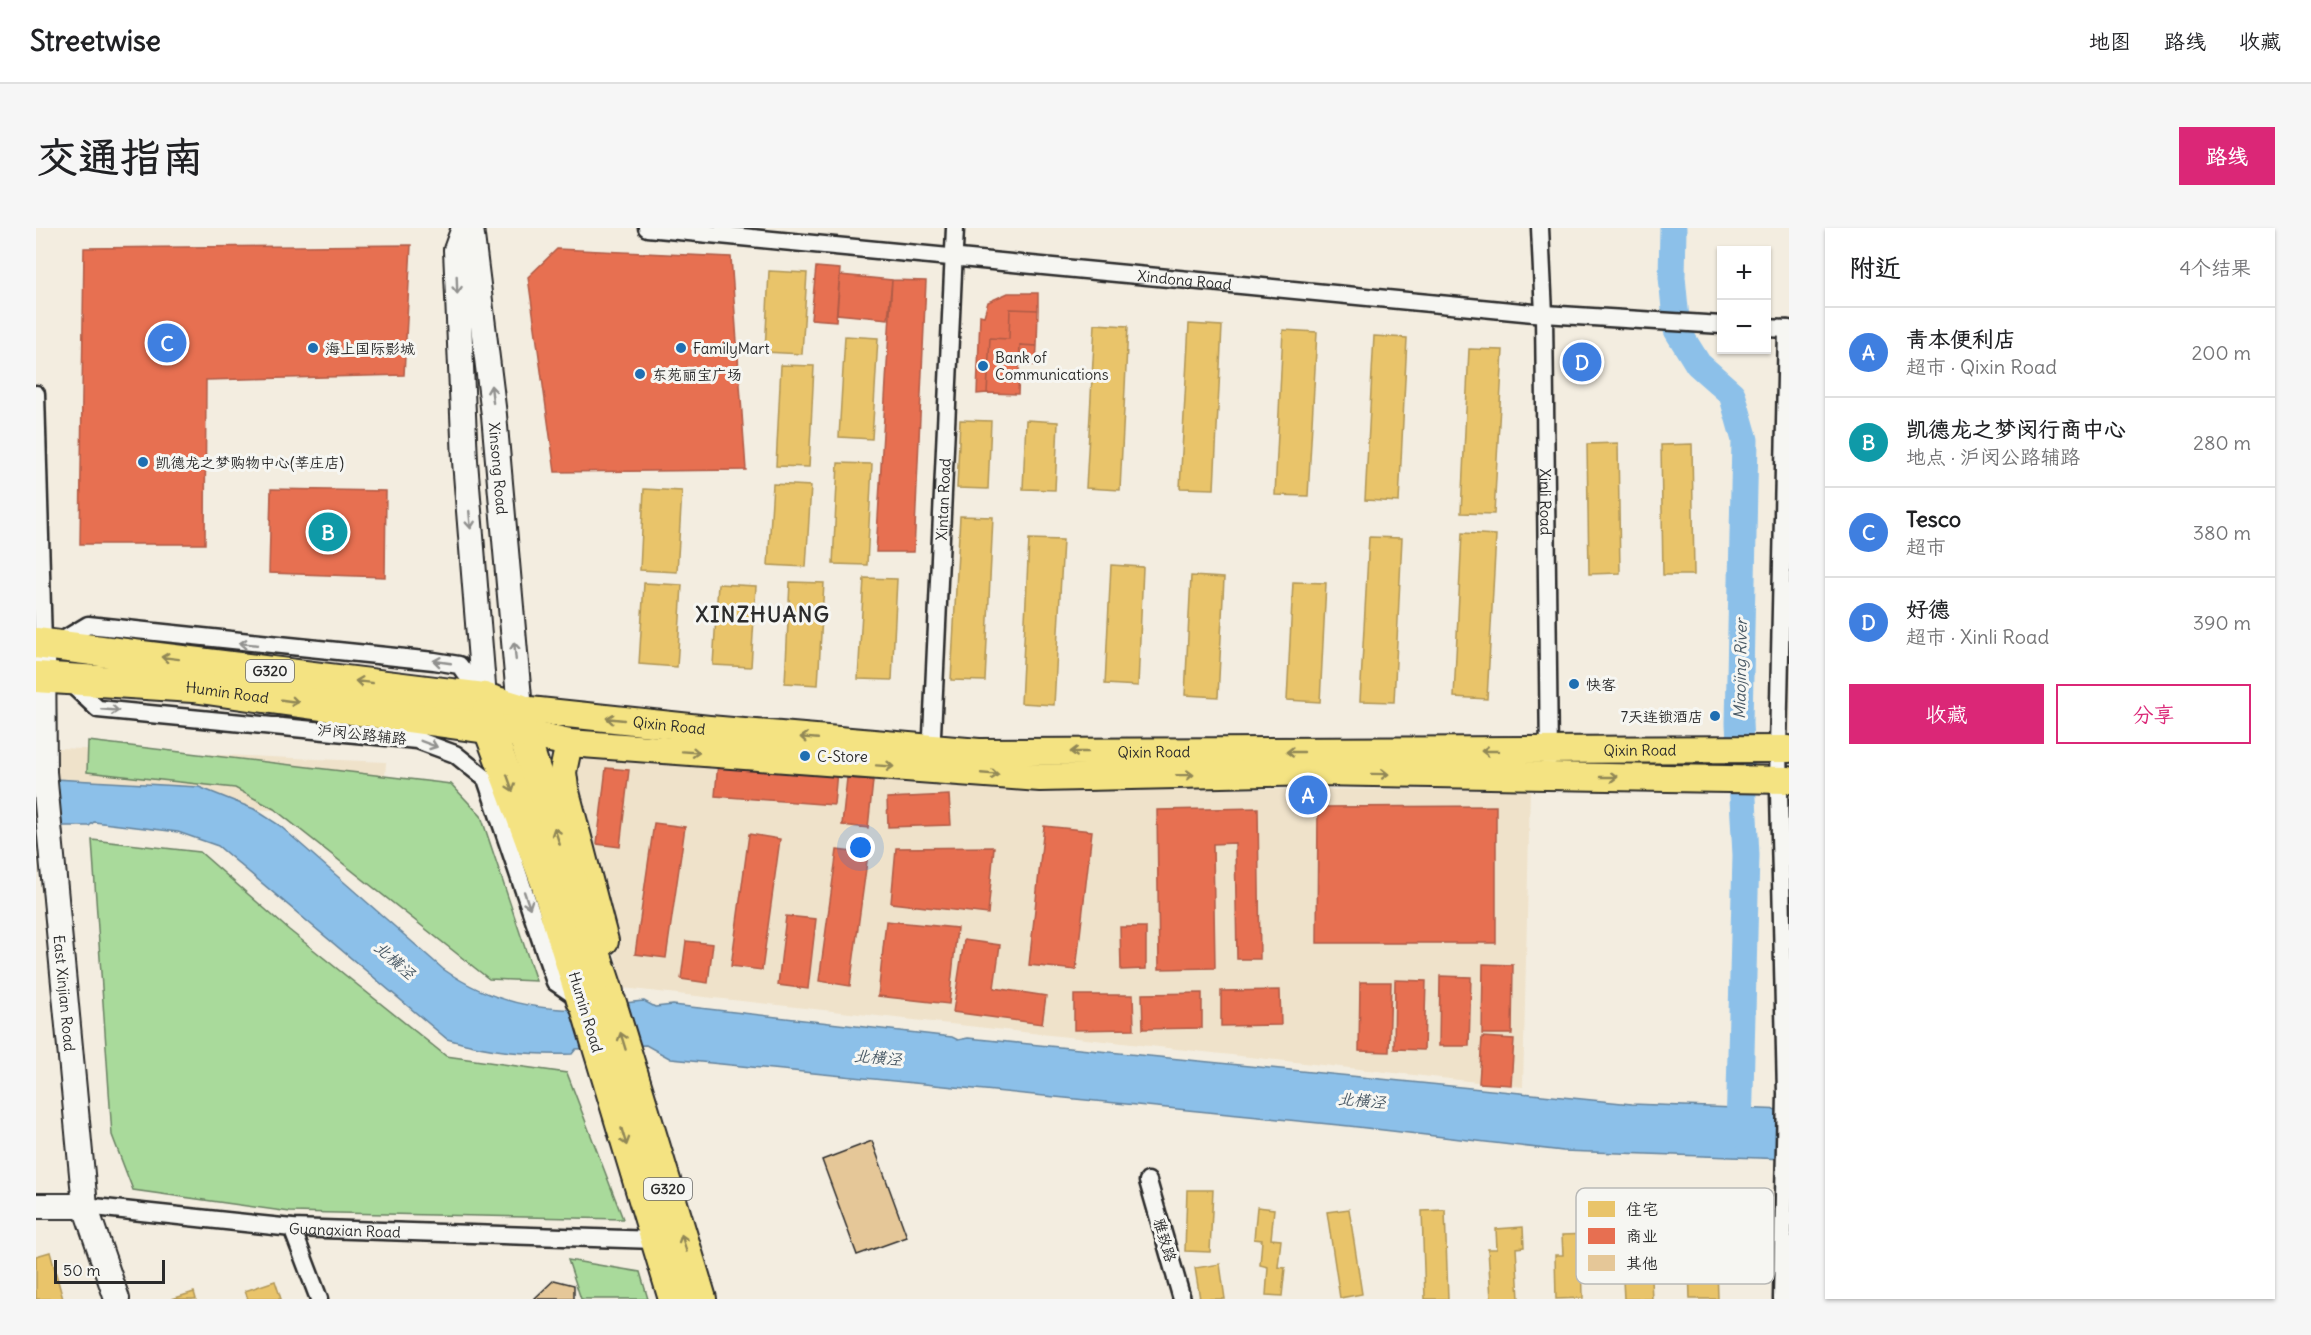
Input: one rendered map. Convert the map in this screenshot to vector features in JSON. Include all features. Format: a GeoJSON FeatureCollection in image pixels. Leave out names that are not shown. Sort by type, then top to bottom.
{"type":"FeatureCollection","features":[{"type":"Feature","properties":{"kind":"highway","name":"Humin Road"},"geometry":{"type":"LineString","coordinates":[[45,644],[484,698],[521,721],[621,1080],[701,1299]]}},
{"type":"Feature","properties":{"kind":"highway","name":"Humin Road"},"geometry":{"type":"LineString","coordinates":[[48,677],[194,687],[489,729],[521,721]]}},
{"type":"Feature","properties":{"kind":"highway","name":"Humin Road"},"geometry":{"type":"LineString","coordinates":[[484,698],[489,729],[546,882],[597,1000]]}},
{"type":"Feature","properties":{"kind":"highway","name":"Humin Road"},"geometry":{"type":"LineString","coordinates":[[621,1080],[656,1240],[674,1299]]}},
{"type":"Feature","properties":{"kind":"main road"},"geometry":{"type":"LineString","coordinates":[[464,228],[456,250],[464,450],[484,698]]}},
{"type":"Feature","properties":{"kind":"main road","name":"Xinsong Road"},"geometry":{"type":"LineString","coordinates":[[471,228],[494,415],[521,721]]}},
{"type":"Feature","properties":{"kind":"main road","name":"East Xinjian Road"},"geometry":{"type":"LineString","coordinates":[[45,644],[48,677],[44,772],[85,1206],[117,1299]]}},
{"type":"Feature","properties":{"kind":"main road","name":"Qixin Road"},"geometry":{"type":"LineString","coordinates":[[521,721],[569,743],[931,759],[979,752],[1775,749]]}},
{"type":"Feature","properties":{"kind":"main road","name":"Qixin Road"},"geometry":{"type":"LineString","coordinates":[[521,721],[931,759],[1040,778],[1316,772],[1776,780]]}},
{"type":"Feature","properties":{"kind":"main road"},"geometry":{"type":"LineString","coordinates":[[569,743],[563,772],[607,951],[597,1000]]}},
{"type":"Feature","properties":{"kind":"main road","name":"Guangxian Road"},"geometry":{"type":"LineString","coordinates":[[36,1206],[85,1206]]}},
{"type":"Feature","properties":{"kind":"street","name":"Xindong Road"},"geometry":{"type":"LineString","coordinates":[[647,228],[1544,314],[1713,324]]}},
{"type":"Feature","properties":{"kind":"street","name":"Xintan Road"},"geometry":{"type":"LineString","coordinates":[[931,759],[955,228]]}},
{"type":"Feature","properties":{"kind":"street","name":"Xinli Road"},"geometry":{"type":"LineString","coordinates":[[1540,228],[1544,314],[1548,751],[1551,776]]}},
{"type":"Feature","properties":{"kind":"street"},"geometry":{"type":"LineString","coordinates":[[1771,328],[1788,329],[1775,749],[1786,1094],[1782,1299]]}},
{"type":"Feature","properties":{"kind":"street"},"geometry":{"type":"LineString","coordinates":[[36,394],[45,644]]}},
{"type":"Feature","properties":{"kind":"street","name":"沪闵公路辅路"},"geometry":{"type":"LineString","coordinates":[[48,677],[98,709],[417,740],[455,754],[486,779],[555,982],[597,1000]]}},
{"type":"Feature","properties":{"kind":"street","name":"雅致路"},"geometry":{"type":"LineString","coordinates":[[1148,1181],[1182,1299]]}},
{"type":"Feature","properties":{"kind":"street","name":"Guangxian Road"},"geometry":{"type":"LineString","coordinates":[[85,1206],[292,1228],[656,1240]]}},
{"type":"Feature","properties":{"kind":"street"},"geometry":{"type":"LineString","coordinates":[[292,1228],[319,1299]]}},
{"type":"Feature","properties":{"kind":"shaded area"},"geometry":{"type":"Polygon","coordinates":[[[36,747],[386,762],[383,815],[36,800],[36,747]]]}},
{"type":"Feature","properties":{"kind":"shaded area"},"geometry":{"type":"Polygon","coordinates":[[[579,751],[1034,788],[1530,790],[1523,1087],[623,988],[572,768],[579,751]]]}},
{"type":"Feature","properties":{"kind":"green space"},"geometry":{"type":"Polygon","coordinates":[[[88,741],[451,784],[481,816],[536,981],[489,979],[274,809],[235,788],[87,772],[88,741]]]}},
{"type":"Feature","properties":{"kind":"green space"},"geometry":{"type":"Polygon","coordinates":[[[92,840],[200,852],[289,930],[446,1056],[567,1073],[623,1219],[290,1212],[133,1190],[112,1135],[92,840]]]}},
{"type":"Feature","properties":{"kind":"green space"},"geometry":{"type":"Polygon","coordinates":[[[568,1260],[640,1272],[648,1299],[581,1299],[568,1260]]]}},
{"type":"Feature","properties":{"kind":"water","name":"北横泾"},"geometry":{"type":"Polygon","coordinates":[[[36,778],[199,787],[254,809],[279,825],[443,969],[484,992],[513,1002],[544,1008],[570,1009],[644,1001],[655,1007],[673,1005],[952,1037],[958,1040],[968,1038],[1632,1104],[1789,1110],[1789,1159],[1563,1151],[1349,1126],[671,1059],[646,1045],[576,1049],[572,1054],[524,1053],[478,1047],[447,1039],[218,846],[178,832],[94,822],[89,826],[36,826],[36,778]]]}},
{"type":"Feature","properties":{"kind":"building: 住宅"},"geometry":{"type":"Polygon","coordinates":[[[769,271],[807,273],[802,354],[765,352],[769,271]]]}},
{"type":"Feature","properties":{"kind":"building: 住宅"},"geometry":{"type":"Polygon","coordinates":[[[1095,324],[1128,326],[1120,490],[1086,488],[1095,324]]]}},
{"type":"Feature","properties":{"kind":"building: 住宅"},"geometry":{"type":"Polygon","coordinates":[[[1189,324],[1222,326],[1214,489],[1180,488],[1189,324]]]}},
{"type":"Feature","properties":{"kind":"building: 住宅"},"geometry":{"type":"Polygon","coordinates":[[[1283,330],[1317,332],[1308,496],[1275,495],[1283,330]]]}},
{"type":"Feature","properties":{"kind":"building: 住宅"},"geometry":{"type":"Polygon","coordinates":[[[845,336],[878,338],[872,439],[839,437],[845,336]]]}},
{"type":"Feature","properties":{"kind":"building: 住宅"},"geometry":{"type":"Polygon","coordinates":[[[1374,336],[1407,338],[1399,502],[1365,500],[1374,336]]]}},
{"type":"Feature","properties":{"kind":"building: 住宅"},"geometry":{"type":"Polygon","coordinates":[[[1469,349],[1503,350],[1494,514],[1461,513],[1469,349]]]}},
{"type":"Feature","properties":{"kind":"building: 住宅"},"geometry":{"type":"Polygon","coordinates":[[[781,365],[814,366],[809,467],[776,466],[781,365]]]}},
{"type":"Feature","properties":{"kind":"building: 住宅"},"geometry":{"type":"Polygon","coordinates":[[[960,420],[991,421],[988,489],[957,488],[960,420]]]}},
{"type":"Feature","properties":{"kind":"building: 住宅"},"geometry":{"type":"Polygon","coordinates":[[[1026,420],[1058,422],[1055,490],[1023,489],[1026,420]]]}},
{"type":"Feature","properties":{"kind":"building: 住宅"},"geometry":{"type":"Polygon","coordinates":[[[1618,443],[1620,573],[1589,574],[1587,444],[1618,443]]]}},
{"type":"Feature","properties":{"kind":"building: 住宅"},"geometry":{"type":"Polygon","coordinates":[[[1692,444],[1694,575],[1663,575],[1661,445],[1692,444]]]}},
{"type":"Feature","properties":{"kind":"building: 住宅"},"geometry":{"type":"Polygon","coordinates":[[[838,463],[872,464],[867,565],[833,564],[838,463]]]}},
{"type":"Feature","properties":{"kind":"building: 住宅"},"geometry":{"type":"Polygon","coordinates":[[[773,484],[811,486],[806,567],[768,565],[773,484]]]}},
{"type":"Feature","properties":{"kind":"building: 住宅"},"geometry":{"type":"Polygon","coordinates":[[[644,489],[682,491],[677,572],[640,570],[644,489]]]}},
{"type":"Feature","properties":{"kind":"building: 住宅"},"geometry":{"type":"Polygon","coordinates":[[[960,516],[993,517],[985,681],[951,680],[960,516]]]}},
{"type":"Feature","properties":{"kind":"building: 住宅"},"geometry":{"type":"Polygon","coordinates":[[[1462,533],[1496,535],[1487,699],[1454,697],[1462,533]]]}},
{"type":"Feature","properties":{"kind":"building: 住宅"},"geometry":{"type":"Polygon","coordinates":[[[1369,537],[1402,538],[1394,702],[1360,701],[1369,537]]]}},
{"type":"Feature","properties":{"kind":"building: 住宅"},"geometry":{"type":"Polygon","coordinates":[[[1029,539],[1063,540],[1054,705],[1021,703],[1029,539]]]}},
{"type":"Feature","properties":{"kind":"building: 住宅"},"geometry":{"type":"Polygon","coordinates":[[[1111,565],[1143,567],[1138,686],[1105,684],[1111,565]]]}},
{"type":"Feature","properties":{"kind":"building: 住宅"},"geometry":{"type":"Polygon","coordinates":[[[1191,576],[1224,578],[1218,697],[1185,695],[1191,576]]]}},
{"type":"Feature","properties":{"kind":"building: 住宅"},"geometry":{"type":"Polygon","coordinates":[[[864,578],[897,579],[892,680],[858,679],[864,578]]]}},
{"type":"Feature","properties":{"kind":"building: 住宅"},"geometry":{"type":"Polygon","coordinates":[[[790,582],[824,583],[818,685],[785,683],[790,582]]]}},
{"type":"Feature","properties":{"kind":"building: 住宅"},"geometry":{"type":"Polygon","coordinates":[[[1293,582],[1326,583],[1320,702],[1287,700],[1293,582]]]}},
{"type":"Feature","properties":{"kind":"building: 住宅"},"geometry":{"type":"Polygon","coordinates":[[[644,583],[682,585],[677,667],[639,664],[644,583]]]}},
{"type":"Feature","properties":{"kind":"building: 住宅"},"geometry":{"type":"Polygon","coordinates":[[[718,584],[756,586],[751,667],[713,665],[718,584]]]}},
{"type":"Feature","properties":{"kind":"building: 住宅"},"geometry":{"type":"Polygon","coordinates":[[[1187,1190],[1213,1190],[1210,1252],[1185,1251],[1187,1190]]]}},
{"type":"Feature","properties":{"kind":"building: 住宅"},"geometry":{"type":"Polygon","coordinates":[[[1257,1207],[1274,1209],[1271,1239],[1281,1240],[1278,1267],[1285,1268],[1282,1296],[1266,1295],[1268,1267],[1260,1265],[1262,1240],[1254,1239],[1257,1207]]]}},
{"type":"Feature","properties":{"kind":"building: 住宅"},"geometry":{"type":"Polygon","coordinates":[[[1349,1209],[1362,1294],[1340,1298],[1327,1212],[1349,1209]]]}},
{"type":"Feature","properties":{"kind":"building: 住宅"},"geometry":{"type":"Polygon","coordinates":[[[1445,1210],[1448,1299],[1425,1299],[1422,1211],[1445,1210]]]}},
{"type":"Feature","properties":{"kind":"building: 住宅"},"geometry":{"type":"Polygon","coordinates":[[[1523,1227],[1524,1247],[1516,1248],[1519,1299],[1491,1299],[1488,1249],[1497,1249],[1496,1229],[1523,1227]]]}},
{"type":"Feature","properties":{"kind":"building: 住宅"},"geometry":{"type":"Polygon","coordinates":[[[1576,1234],[1576,1284],[1583,1284],[1583,1298],[1556,1299],[1555,1255],[1563,1255],[1562,1235],[1576,1234]]]}},
{"type":"Feature","properties":{"kind":"building: 住宅"},"geometry":{"type":"Polygon","coordinates":[[[50,1252],[63,1299],[36,1299],[36,1256],[50,1252]]]}},
{"type":"Feature","properties":{"kind":"building: 住宅"},"geometry":{"type":"Polygon","coordinates":[[[1220,1264],[1225,1299],[1200,1299],[1195,1268],[1220,1264]]]}},
{"type":"Feature","properties":{"kind":"building: 住宅"},"geometry":{"type":"Polygon","coordinates":[[[275,1281],[281,1299],[248,1299],[245,1291],[275,1281]]]}},
{"type":"Feature","properties":{"kind":"building: 住宅"},"geometry":{"type":"Polygon","coordinates":[[[1623,1284],[1651,1284],[1652,1299],[1624,1299],[1623,1284]]]}},
{"type":"Feature","properties":{"kind":"building: 住宅"},"geometry":{"type":"Polygon","coordinates":[[[1690,1284],[1718,1284],[1718,1299],[1690,1299],[1690,1284]]]}},
{"type":"Feature","properties":{"kind":"building: 住宅"},"geometry":{"type":"Polygon","coordinates":[[[194,1292],[196,1299],[172,1299],[194,1292]]]}},
{"type":"Feature","properties":{"kind":"building: 商业","name":"凯德龙之梦购物中心(莘庄店)"},"geometry":{"type":"Polygon","coordinates":[[[411,245],[404,375],[206,380],[205,544],[80,544],[84,248],[411,245]]]}},
{"type":"Feature","properties":{"kind":"building: 商业","name":"东苑丽宝广场"},"geometry":{"type":"Polygon","coordinates":[[[557,249],[731,257],[746,470],[555,472],[528,277],[557,249]]]}},
{"type":"Feature","properties":{"kind":"building: 商业"},"geometry":{"type":"Polygon","coordinates":[[[816,267],[840,269],[836,321],[811,319],[816,267]]]}},
{"type":"Feature","properties":{"kind":"building: 商业"},"geometry":{"type":"Polygon","coordinates":[[[840,275],[892,280],[888,319],[837,314],[840,275]]]}},
{"type":"Feature","properties":{"kind":"building: 商业"},"geometry":{"type":"Polygon","coordinates":[[[892,280],[926,281],[914,552],[876,552],[892,280]]]}},
{"type":"Feature","properties":{"kind":"building: 商业","name":"Bank of Communications"},"geometry":{"type":"Polygon","coordinates":[[[1008,293],[1038,293],[1038,310],[1010,309],[1009,339],[990,338],[987,393],[977,394],[980,315],[984,316],[988,302],[1008,293]]]}},
{"type":"Feature","properties":{"kind":"building: 商业"},"geometry":{"type":"Polygon","coordinates":[[[1010,309],[1038,310],[1037,346],[1020,345],[1018,394],[987,393],[990,338],[1009,339],[1010,309]]]}},
{"type":"Feature","properties":{"kind":"building: 商业"},"geometry":{"type":"Polygon","coordinates":[[[1020,345],[1037,346],[1036,365],[1019,365],[1020,345]]]}},
{"type":"Feature","properties":{"kind":"building: 商业"},"geometry":{"type":"Polygon","coordinates":[[[271,489],[386,491],[385,577],[269,573],[271,489]]]}},
{"type":"Feature","properties":{"kind":"building: 商业"},"geometry":{"type":"Polygon","coordinates":[[[718,762],[837,771],[834,805],[715,796],[718,762]]]}},
{"type":"Feature","properties":{"kind":"building: 商业"},"geometry":{"type":"Polygon","coordinates":[[[606,768],[629,770],[620,847],[597,844],[606,768]]]}},
{"type":"Feature","properties":{"kind":"building: 商业"},"geometry":{"type":"Polygon","coordinates":[[[847,778],[873,781],[868,828],[842,825],[847,778]]]}},
{"type":"Feature","properties":{"kind":"building: 商业"},"geometry":{"type":"Polygon","coordinates":[[[949,795],[951,825],[888,827],[887,798],[949,795]]]}},
{"type":"Feature","properties":{"kind":"building: 商业"},"geometry":{"type":"Polygon","coordinates":[[[1496,806],[1496,943],[1317,943],[1318,807],[1496,806]]]}},
{"type":"Feature","properties":{"kind":"building: 商业"},"geometry":{"type":"Polygon","coordinates":[[[1258,808],[1260,959],[1237,959],[1235,843],[1213,844],[1215,968],[1159,969],[1157,810],[1258,808]]]}},
{"type":"Feature","properties":{"kind":"building: 商业"},"geometry":{"type":"Polygon","coordinates":[[[654,823],[685,827],[666,958],[635,954],[654,823]]]}},
{"type":"Feature","properties":{"kind":"building: 商业"},"geometry":{"type":"Polygon","coordinates":[[[1044,826],[1092,831],[1076,970],[1029,965],[1044,826]]]}},
{"type":"Feature","properties":{"kind":"building: 商业"},"geometry":{"type":"Polygon","coordinates":[[[749,834],[780,839],[762,970],[731,966],[749,834]]]}},
{"type":"Feature","properties":{"kind":"building: 商业"},"geometry":{"type":"Polygon","coordinates":[[[994,847],[988,914],[891,903],[896,848],[994,847]]]}},
{"type":"Feature","properties":{"kind":"building: 商业"},"geometry":{"type":"Polygon","coordinates":[[[837,850],[868,854],[850,986],[819,981],[837,850]]]}},
{"type":"Feature","properties":{"kind":"building: 商业"},"geometry":{"type":"Polygon","coordinates":[[[786,916],[816,919],[808,989],[778,985],[786,916]]]}},
{"type":"Feature","properties":{"kind":"building: 商业"},"geometry":{"type":"Polygon","coordinates":[[[886,921],[957,928],[949,1004],[878,996],[886,921]]]}},
{"type":"Feature","properties":{"kind":"building: 商业"},"geometry":{"type":"Polygon","coordinates":[[[1120,927],[1146,927],[1146,969],[1121,970],[1120,927]]]}},
{"type":"Feature","properties":{"kind":"building: 商业"},"geometry":{"type":"Polygon","coordinates":[[[964,940],[1000,945],[994,988],[1046,996],[1042,1024],[953,1012],[964,940]]]}},
{"type":"Feature","properties":{"kind":"building: 商业"},"geometry":{"type":"Polygon","coordinates":[[[686,941],[713,944],[708,983],[681,979],[686,941]]]}},
{"type":"Feature","properties":{"kind":"building: 商业"},"geometry":{"type":"Polygon","coordinates":[[[1483,964],[1513,965],[1512,1034],[1482,1034],[1483,964]]]}},
{"type":"Feature","properties":{"kind":"building: 商业"},"geometry":{"type":"Polygon","coordinates":[[[1440,976],[1471,977],[1469,1046],[1439,1046],[1440,976]]]}},
{"type":"Feature","properties":{"kind":"building: 商业"},"geometry":{"type":"Polygon","coordinates":[[[1395,980],[1426,981],[1424,1050],[1394,1049],[1395,980]]]}},
{"type":"Feature","properties":{"kind":"building: 商业"},"geometry":{"type":"Polygon","coordinates":[[[1360,982],[1391,982],[1389,1052],[1359,1051],[1360,982]]]}},
{"type":"Feature","properties":{"kind":"building: 商业"},"geometry":{"type":"Polygon","coordinates":[[[1280,990],[1281,1025],[1221,1026],[1221,991],[1280,990]]]}},
{"type":"Feature","properties":{"kind":"building: 商业"},"geometry":{"type":"Polygon","coordinates":[[[1202,993],[1202,1028],[1143,1029],[1142,994],[1202,993]]]}},
{"type":"Feature","properties":{"kind":"building: 商业"},"geometry":{"type":"Polygon","coordinates":[[[1074,995],[1133,995],[1134,1029],[1074,1030],[1074,995]]]}},
{"type":"Feature","properties":{"kind":"building: 商业"},"geometry":{"type":"Polygon","coordinates":[[[1482,1037],[1514,1039],[1511,1085],[1479,1083],[1482,1037]]]}},
{"type":"Feature","properties":{"kind":"building: 其他"},"geometry":{"type":"Polygon","coordinates":[[[872,1141],[907,1237],[857,1255],[822,1160],[872,1141]]]}},
{"type":"Feature","properties":{"kind":"building: 其他"},"geometry":{"type":"Polygon","coordinates":[[[554,1280],[574,1285],[574,1299],[534,1299],[554,1280]]]}},
{"type":"Feature","properties":{"kind":"waterway","name":"Miaojing River"},"geometry":{"type":"LineString","coordinates":[[1673,228],[1672,277],[1677,330],[1698,364],[1732,394],[1745,440],[1739,723],[1746,855],[1739,1133]]}},
{"type":"Feature","properties":{"kind":"place","name":"Tesco"},"geometry":{"type":"Point","coordinates":[167,343]}},
{"type":"Feature","properties":{"kind":"place","name":"海上国际影城"},"geometry":{"type":"Point","coordinates":[313,348]}},
{"type":"Feature","properties":{"kind":"place","name":"FamilyMart"},"geometry":{"type":"Point","coordinates":[681,348]}},
{"type":"Feature","properties":{"kind":"place","name":"好德"},"geometry":{"type":"Point","coordinates":[1582,362]}},
{"type":"Feature","properties":{"kind":"place","name":"Bank of Communications"},"geometry":{"type":"Point","coordinates":[983,366]}},
{"type":"Feature","properties":{"kind":"place","name":"东苑丽宝广场"},"geometry":{"type":"Point","coordinates":[640,374]}},
{"type":"Feature","properties":{"kind":"place","name":"凯德龙之梦购物中心(莘庄店)"},"geometry":{"type":"Point","coordinates":[143,462]}},
{"type":"Feature","properties":{"kind":"place","name":"凯德龙之梦闵行商中心"},"geometry":{"type":"Point","coordinates":[328,532]}},
{"type":"Feature","properties":{"kind":"place","name":"快客"},"geometry":{"type":"Point","coordinates":[1574,684]}},
{"type":"Feature","properties":{"kind":"place","name":"7天连锁酒店"},"geometry":{"type":"Point","coordinates":[1715,716]}},
{"type":"Feature","properties":{"kind":"place","name":"C-Store"},"geometry":{"type":"Point","coordinates":[805,756]}},
{"type":"Feature","properties":{"kind":"place","name":"青本便利店"},"geometry":{"type":"Point","coordinates":[1308,795]}},
{"type":"Feature","properties":{"kind":"district","name":"XINZHUANG"},"geometry":{"type":"Point","coordinates":[763,614]}}]}
